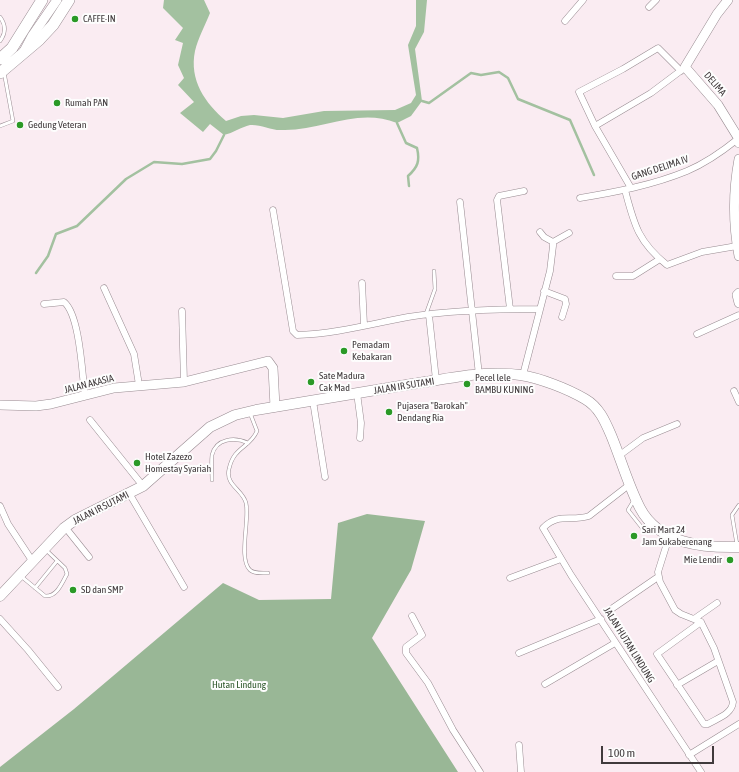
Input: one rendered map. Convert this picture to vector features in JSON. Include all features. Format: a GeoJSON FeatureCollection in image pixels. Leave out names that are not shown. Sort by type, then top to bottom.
{"type":"FeatureCollection","features":[{"type":"Feature","properties":{"kind":"highway"},"geometry":{"type":"LineString","coordinates":[[0,59],[12,48],[42,0]]}},
{"type":"Feature","properties":{"kind":"highway"},"geometry":{"type":"LineString","coordinates":[[2,72],[39,40],[53,25],[69,0]]}},
{"type":"Feature","properties":{"kind":"main road","name":"JALAN IR SUTAMI"},"geometry":{"type":"LineString","coordinates":[[0,596],[65,527],[83,516],[143,486],[210,427],[235,415],[250,411],[357,393],[479,374],[523,376],[560,387],[594,405],[606,422],[620,455],[635,499],[641,510],[650,521],[669,537],[692,544],[738,547]]}},
{"type":"Feature","properties":{"kind":"street"},"geometry":{"type":"LineString","coordinates":[[12,48],[28,33],[51,0]]}},
{"type":"Feature","properties":{"kind":"street"},"geometry":{"type":"LineString","coordinates":[[23,54],[32,36],[57,0]]}},
{"type":"Feature","properties":{"kind":"street"},"geometry":{"type":"LineString","coordinates":[[565,21],[583,0]]}},
{"type":"Feature","properties":{"kind":"street"},"geometry":{"type":"LineString","coordinates":[[649,7],[656,0]]}},
{"type":"Feature","properties":{"kind":"street"},"geometry":{"type":"LineString","coordinates":[[595,126],[651,94],[683,69],[717,14],[728,0]]}},
{"type":"Feature","properties":{"kind":"street"},"geometry":{"type":"LineString","coordinates":[[683,69],[658,48],[623,69],[580,91],[578,94],[628,189],[637,231],[660,259],[667,265],[670,265],[702,252],[737,246]]}},
{"type":"Feature","properties":{"kind":"street","name":"DELIMA"},"geometry":{"type":"LineString","coordinates":[[683,69],[718,105],[739,139]]}},
{"type":"Feature","properties":{"kind":"street","name":"GANG DELIMA IV"},"geometry":{"type":"LineString","coordinates":[[580,198],[628,189],[687,172],[719,154],[739,139]]}},
{"type":"Feature","properties":{"kind":"street"},"geometry":{"type":"LineString","coordinates":[[739,159],[735,186],[734,218],[739,256]]}},
{"type":"Feature","properties":{"kind":"street"},"geometry":{"type":"LineString","coordinates":[[510,309],[497,200],[499,196],[524,191]]}},
{"type":"Feature","properties":{"kind":"street"},"geometry":{"type":"LineString","coordinates":[[460,202],[479,374]]}},
{"type":"Feature","properties":{"kind":"street"},"geometry":{"type":"LineString","coordinates":[[273,210],[294,333],[315,334],[428,315],[473,310],[539,309]]}},
{"type":"Feature","properties":{"kind":"street"},"geometry":{"type":"LineString","coordinates":[[540,232],[544,237],[553,242]]}},
{"type":"Feature","properties":{"kind":"street"},"geometry":{"type":"LineString","coordinates":[[553,242],[569,233]]}},
{"type":"Feature","properties":{"kind":"street"},"geometry":{"type":"LineString","coordinates":[[523,376],[550,271],[553,242]]}},
{"type":"Feature","properties":{"kind":"street"},"geometry":{"type":"LineString","coordinates":[[616,276],[633,276],[660,259]]}},
{"type":"Feature","properties":{"kind":"street"},"geometry":{"type":"LineString","coordinates":[[362,283],[364,325]]}},
{"type":"Feature","properties":{"kind":"street"},"geometry":{"type":"LineString","coordinates":[[104,288],[134,354],[139,385]]}},
{"type":"Feature","properties":{"kind":"street"},"geometry":{"type":"LineString","coordinates":[[544,291],[565,299],[566,304],[562,317]]}},
{"type":"Feature","properties":{"kind":"street"},"geometry":{"type":"LineString","coordinates":[[739,293],[737,299],[739,303]]}},
{"type":"Feature","properties":{"kind":"street"},"geometry":{"type":"LineString","coordinates":[[44,304],[64,302],[68,307],[79,335],[79,351],[85,395]]}},
{"type":"Feature","properties":{"kind":"street"},"geometry":{"type":"LineString","coordinates":[[182,311],[184,382]]}},
{"type":"Feature","properties":{"kind":"street"},"geometry":{"type":"LineString","coordinates":[[428,315],[436,380]]}},
{"type":"Feature","properties":{"kind":"street"},"geometry":{"type":"LineString","coordinates":[[697,334],[739,315]]}},
{"type":"Feature","properties":{"kind":"street","name":"JALAN AKASIA"},"geometry":{"type":"LineString","coordinates":[[0,405],[36,406],[139,385],[148,386],[184,382],[268,361],[273,368],[275,407]]}},
{"type":"Feature","properties":{"kind":"street"},"geometry":{"type":"LineString","coordinates":[[734,391],[739,402]]}},
{"type":"Feature","properties":{"kind":"street"},"geometry":{"type":"LineString","coordinates":[[357,393],[362,426],[360,438]]}},
{"type":"Feature","properties":{"kind":"street"},"geometry":{"type":"LineString","coordinates":[[313,401],[325,477]]}},
{"type":"Feature","properties":{"kind":"street"},"geometry":{"type":"LineString","coordinates":[[90,420],[143,486]]}},
{"type":"Feature","properties":{"kind":"street"},"geometry":{"type":"LineString","coordinates":[[620,455],[643,438],[677,424]]}},
{"type":"Feature","properties":{"kind":"street","name":"JALAN HUTAN LINDUNG"},"geometry":{"type":"LineString","coordinates":[[630,485],[589,516],[582,519],[550,520],[543,528],[615,643],[701,772]]}},
{"type":"Feature","properties":{"kind":"street"},"geometry":{"type":"LineString","coordinates":[[129,493],[184,588]]}},
{"type":"Feature","properties":{"kind":"street"},"geometry":{"type":"LineString","coordinates":[[0,506],[8,524],[33,562]]}},
{"type":"Feature","properties":{"kind":"street"},"geometry":{"type":"LineString","coordinates":[[65,527],[89,557]]}},
{"type":"Feature","properties":{"kind":"street"},"geometry":{"type":"LineString","coordinates":[[608,612],[658,577],[669,537]]}},
{"type":"Feature","properties":{"kind":"street"},"geometry":{"type":"LineString","coordinates":[[510,578],[561,559]]}},
{"type":"Feature","properties":{"kind":"street"},"geometry":{"type":"LineString","coordinates":[[658,577],[675,610],[701,622],[708,635],[733,702],[733,708],[708,724],[704,724],[677,686],[660,661],[657,652],[701,622]]}},
{"type":"Feature","properties":{"kind":"street"},"geometry":{"type":"LineString","coordinates":[[694,619],[717,603]]}},
{"type":"Feature","properties":{"kind":"street"},"geometry":{"type":"LineString","coordinates":[[412,616],[422,635],[406,647],[406,653],[428,683],[453,730],[480,772]]}},
{"type":"Feature","properties":{"kind":"street"},"geometry":{"type":"LineString","coordinates":[[0,619],[58,686]]}},
{"type":"Feature","properties":{"kind":"street"},"geometry":{"type":"LineString","coordinates":[[519,653],[601,619]]}},
{"type":"Feature","properties":{"kind":"street"},"geometry":{"type":"LineString","coordinates":[[545,684],[615,643]]}},
{"type":"Feature","properties":{"kind":"street"},"geometry":{"type":"LineString","coordinates":[[677,686],[718,661]]}},
{"type":"Feature","properties":{"kind":"street"},"geometry":{"type":"LineString","coordinates":[[689,754],[739,724]]}},
{"type":"Feature","properties":{"kind":"street"},"geometry":{"type":"LineString","coordinates":[[519,745],[521,772]]}},
{"type":"Feature","properties":{"kind":"lane"},"geometry":{"type":"LineString","coordinates":[[0,17],[5,31],[0,41]]}},
{"type":"Feature","properties":{"kind":"lane"},"geometry":{"type":"LineString","coordinates":[[0,126],[13,121],[2,72]]}},
{"type":"Feature","properties":{"kind":"lane"},"geometry":{"type":"LineString","coordinates":[[428,315],[435,289],[434,271]]}},
{"type":"Feature","properties":{"kind":"lane"},"geometry":{"type":"LineString","coordinates":[[250,411],[257,431],[254,437],[234,455],[228,471],[228,476],[233,486],[246,502],[245,556],[248,567],[253,572],[268,573]]}},
{"type":"Feature","properties":{"kind":"lane"},"geometry":{"type":"LineString","coordinates":[[212,480],[212,455],[217,446],[226,440],[236,438],[248,443]]}},
{"type":"Feature","properties":{"kind":"lane"},"geometry":{"type":"LineString","coordinates":[[738,547],[732,515],[739,506]]}},
{"type":"Feature","properties":{"kind":"lane"},"geometry":{"type":"LineString","coordinates":[[20,576],[45,596],[50,596],[55,593],[67,574],[64,568],[44,549]]}},
{"type":"Feature","properties":{"kind":"lane"},"geometry":{"type":"LineString","coordinates":[[34,588],[57,561]]}},
{"type":"Feature","properties":{"kind":"green space","name":"Hutan Lindung"},"geometry":{"type":"Polygon","coordinates":[[[367,514],[425,521],[411,570],[372,638],[458,772],[0,772],[0,767],[74,709],[223,583],[259,600],[331,599],[338,523],[367,514]]]}},
{"type":"Feature","properties":{"kind":"shaded area"},"geometry":{"type":"Polygon","coordinates":[[[164,0],[204,0],[210,13],[195,51],[194,72],[200,90],[205,99],[226,121],[241,116],[254,115],[283,118],[324,111],[395,110],[411,103],[416,95],[408,45],[416,26],[416,0],[427,0],[424,32],[415,49],[422,101],[411,116],[397,123],[382,119],[367,118],[338,121],[295,130],[276,130],[257,125],[250,125],[224,135],[210,124],[203,132],[180,113],[194,102],[178,85],[184,78],[178,65],[183,43],[175,40],[183,28],[163,8],[164,0]]]}},
{"type":"Feature","properties":{"kind":"waterway"},"geometry":{"type":"LineString","coordinates":[[422,101],[429,103],[471,73],[481,75],[499,72],[508,78],[518,99],[570,120],[594,175]]}},
{"type":"Feature","properties":{"kind":"waterway"},"geometry":{"type":"LineString","coordinates":[[397,123],[406,143],[417,148],[418,153],[416,167],[408,176],[409,186]]}},
{"type":"Feature","properties":{"kind":"waterway"},"geometry":{"type":"LineString","coordinates":[[36,273],[48,256],[56,234],[77,226],[126,179],[154,162],[182,164],[210,159],[224,135]]}},
{"type":"Feature","properties":{"kind":"place","name":"CAFFE-IN"},"geometry":{"type":"Point","coordinates":[75,19]}},
{"type":"Feature","properties":{"kind":"place","name":"Rumah PAN"},"geometry":{"type":"Point","coordinates":[57,103]}},
{"type":"Feature","properties":{"kind":"place","name":"Gedung Veteran"},"geometry":{"type":"Point","coordinates":[20,125]}},
{"type":"Feature","properties":{"kind":"place","name":"Pemadam Kebakaran"},"geometry":{"type":"Point","coordinates":[344,351]}},
{"type":"Feature","properties":{"kind":"place","name":"Sate Madura Cak Mad"},"geometry":{"type":"Point","coordinates":[311,382]}},
{"type":"Feature","properties":{"kind":"place","name":"Pecel lele BAMBU KUNING"},"geometry":{"type":"Point","coordinates":[467,384]}},
{"type":"Feature","properties":{"kind":"place","name":"Pujasera \"Barokah\" Dendang Ria"},"geometry":{"type":"Point","coordinates":[389,412]}},
{"type":"Feature","properties":{"kind":"place","name":"Hotel Zazezo Homestay Syariah"},"geometry":{"type":"Point","coordinates":[137,463]}},
{"type":"Feature","properties":{"kind":"place","name":"Sari Mart 24 Jam Sukaberenang"},"geometry":{"type":"Point","coordinates":[634,536]}},
{"type":"Feature","properties":{"kind":"place","name":"Mie Lendir"},"geometry":{"type":"Point","coordinates":[730,560]}},
{"type":"Feature","properties":{"kind":"place","name":"SD dan SMP"},"geometry":{"type":"Point","coordinates":[73,590]}}]}
